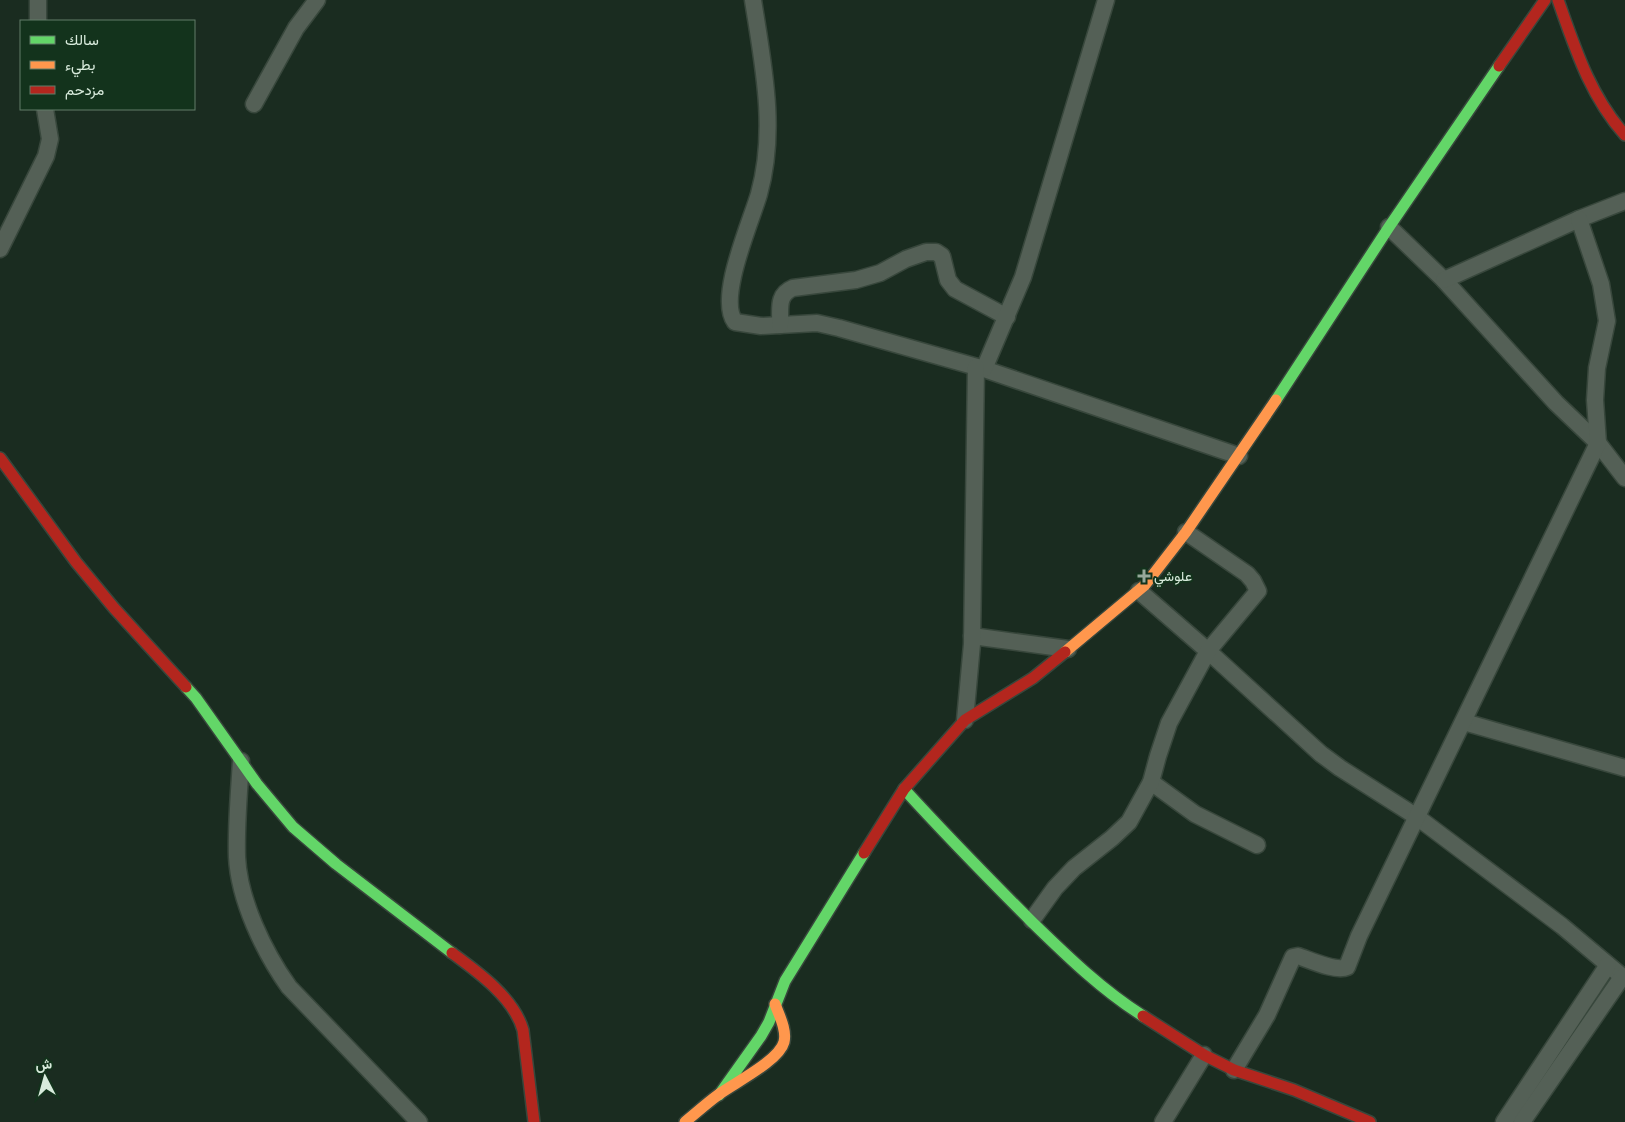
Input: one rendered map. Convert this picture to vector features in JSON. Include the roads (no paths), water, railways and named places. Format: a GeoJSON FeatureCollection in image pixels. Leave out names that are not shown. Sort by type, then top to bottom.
{"type":"FeatureCollection","features":[{"type":"Feature","properties":{"kind":"street"},"geometry":{"type":"LineString","coordinates":[[38,0],[38,20]]}},
{"type":"Feature","properties":{"kind":"street"},"geometry":{"type":"LineString","coordinates":[[254,104],[296,28],[317,0]]}},
{"type":"Feature","properties":{"kind":"street"},"geometry":{"type":"LineString","coordinates":[[753,0],[767,102],[765,158],[759,192],[730,286],[730,306],[732,319],[735,322],[761,326],[800,323],[826,325],[980,368],[1239,456]]}},
{"type":"Feature","properties":{"kind":"street"},"geometry":{"type":"LineString","coordinates":[[965,720],[972,636],[980,368],[1007,317],[1023,277],[1106,0]]}},
{"type":"Feature","properties":{"kind":"street"},"geometry":{"type":"LineString","coordinates":[[719,1095],[761,1036],[786,981],[904,790],[965,720],[1033,678],[1139,591],[1186,532],[1239,456],[1389,227],[1545,0]]}},
{"type":"Feature","properties":{"kind":"street"},"geometry":{"type":"LineString","coordinates":[[1558,0],[1579,58],[1596,95],[1604,110],[1625,135]]}},
{"type":"Feature","properties":{"kind":"street"},"geometry":{"type":"LineString","coordinates":[[0,249],[46,156],[50,139],[45,110]]}},
{"type":"Feature","properties":{"kind":"street"},"geometry":{"type":"LineString","coordinates":[[1444,280],[1579,219],[1625,201]]}},
{"type":"Feature","properties":{"kind":"street"},"geometry":{"type":"LineString","coordinates":[[1234,1070],[1267,1015],[1293,957],[1298,956],[1335,968],[1342,969],[1347,967],[1359,936],[1598,443],[1595,400],[1597,368],[1606,321],[1600,284],[1579,219]]}},
{"type":"Feature","properties":{"kind":"street"},"geometry":{"type":"LineString","coordinates":[[1389,227],[1444,280],[1556,403],[1598,443],[1625,478]]}},
{"type":"Feature","properties":{"kind":"street"},"geometry":{"type":"LineString","coordinates":[[780,325],[782,296],[793,288],[856,280],[880,273],[920,254],[932,252],[942,256],[948,280],[955,290],[1007,317]]}},
{"type":"Feature","properties":{"kind":"street"},"geometry":{"type":"LineString","coordinates":[[0,458],[76,562],[114,608],[196,698],[272,803],[294,827],[344,870],[467,964],[513,1007],[523,1030],[534,1122]]}},
{"type":"Feature","properties":{"kind":"street"},"geometry":{"type":"LineString","coordinates":[[1032,920],[1055,888],[1074,868],[1129,822],[1151,782],[1169,723],[1208,651],[1258,591],[1254,581],[1247,574],[1186,532]]}},
{"type":"Feature","properties":{"kind":"street"},"geometry":{"type":"LineString","coordinates":[[1139,591],[1322,754],[1417,817],[1562,926],[1624,978],[1522,1122]]}},
{"type":"Feature","properties":{"kind":"street"},"geometry":{"type":"LineString","coordinates":[[972,636],[1068,650]]}},
{"type":"Feature","properties":{"kind":"street"},"geometry":{"type":"LineString","coordinates":[[1464,722],[1624,765]]}},
{"type":"Feature","properties":{"kind":"street"},"geometry":{"type":"LineString","coordinates":[[241,761],[237,818],[237,859],[244,897],[251,917],[280,974],[289,987],[419,1122]]}},
{"type":"Feature","properties":{"kind":"street"},"geometry":{"type":"LineString","coordinates":[[1151,782],[1195,814],[1257,845]]}},
{"type":"Feature","properties":{"kind":"street"},"geometry":{"type":"LineString","coordinates":[[904,790],[975,866],[1086,974],[1118,1000],[1204,1055],[1234,1070],[1294,1090],[1370,1122]]}},
{"type":"Feature","properties":{"kind":"street"},"geometry":{"type":"LineString","coordinates":[[1504,1122],[1608,965]]}},
{"type":"Feature","properties":{"kind":"street"},"geometry":{"type":"LineString","coordinates":[[685,1122],[719,1095],[750,1075],[780,1050],[784,1044],[784,1035],[776,1004]]}},
{"type":"Feature","properties":{"kind":"street"},"geometry":{"type":"LineString","coordinates":[[1163,1122],[1204,1055]]}},
{"type":"Feature","properties":{"kind":"place","name":"علوشي"},"geometry":{"type":"Point","coordinates":[1144,576]}}]}
